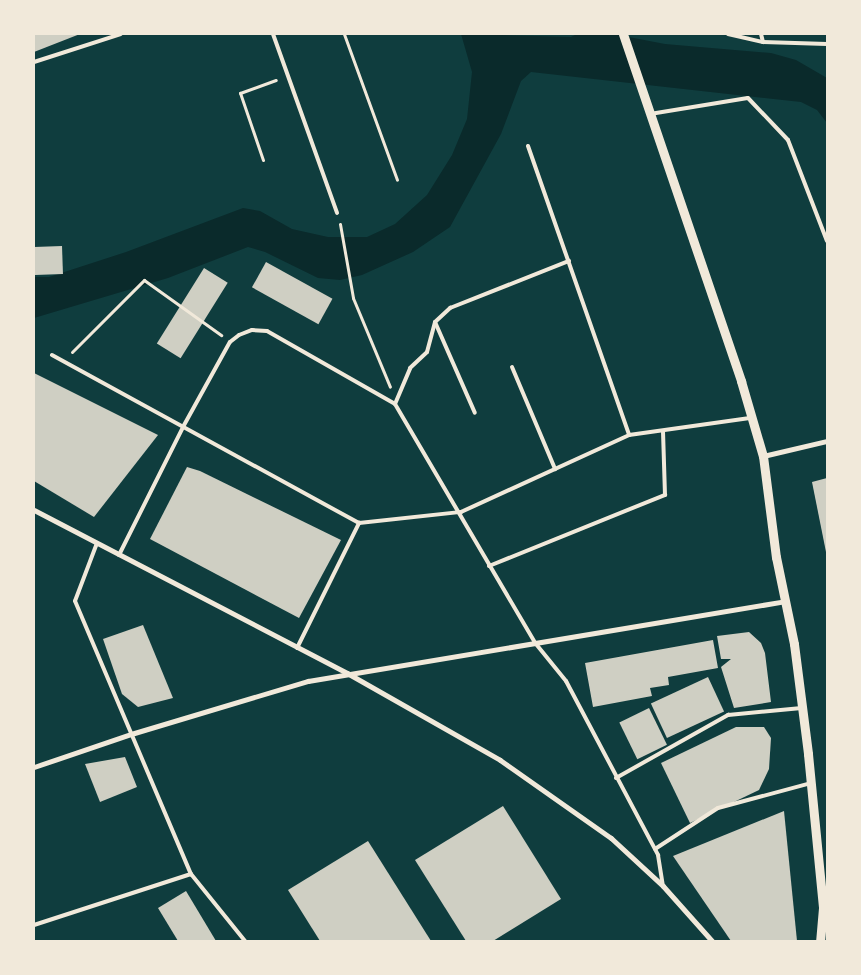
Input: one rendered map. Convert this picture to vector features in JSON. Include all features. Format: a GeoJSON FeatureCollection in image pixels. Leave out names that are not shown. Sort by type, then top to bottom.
{"type":"FeatureCollection","features":[{"type":"Feature","properties":{"kind":"street"},"geometry":{"type":"LineString","coordinates":[[624,38],[752,417],[762,456],[776,557],[802,708],[811,783],[823,908],[820,941]]}},
{"type":"Feature","properties":{"kind":"street"},"geometry":{"type":"LineString","coordinates":[[762,456],[827,441]]}},
{"type":"Feature","properties":{"kind":"street"},"geometry":{"type":"LineString","coordinates":[[34,510],[347,673],[500,760],[612,838],[663,886],[712,941]]}},
{"type":"Feature","properties":{"kind":"street"},"geometry":{"type":"LineString","coordinates":[[34,767],[131,734],[308,681],[347,673],[425,663],[785,601]]}},
{"type":"Feature","properties":{"kind":"lane"},"geometry":{"type":"LineString","coordinates":[[34,62],[121,34]]}},
{"type":"Feature","properties":{"kind":"lane"},"geometry":{"type":"LineString","coordinates":[[273,34],[337,213]]}},
{"type":"Feature","properties":{"kind":"lane"},"geometry":{"type":"LineString","coordinates":[[728,34],[763,42],[827,44]]}},
{"type":"Feature","properties":{"kind":"lane"},"geometry":{"type":"LineString","coordinates":[[760,34],[763,42]]}},
{"type":"Feature","properties":{"kind":"lane"},"geometry":{"type":"LineString","coordinates":[[650,114],[748,98],[788,140],[827,241]]}},
{"type":"Feature","properties":{"kind":"lane"},"geometry":{"type":"LineString","coordinates":[[528,146],[629,435]]}},
{"type":"Feature","properties":{"kind":"lane"},"geometry":{"type":"LineString","coordinates":[[395,404],[410,368],[427,352],[435,322],[450,308],[569,261]]}},
{"type":"Feature","properties":{"kind":"lane"},"geometry":{"type":"LineString","coordinates":[[435,322],[475,413]]}},
{"type":"Feature","properties":{"kind":"lane"},"geometry":{"type":"LineString","coordinates":[[119,555],[183,427],[230,342],[252,330],[267,331],[395,404],[461,512],[489,566],[536,644],[566,681],[655,849],[663,886]]}},
{"type":"Feature","properties":{"kind":"lane"},"geometry":{"type":"LineString","coordinates":[[52,355],[359,523],[461,512],[629,435],[663,432],[752,417]]}},
{"type":"Feature","properties":{"kind":"lane"},"geometry":{"type":"LineString","coordinates":[[512,367],[555,469]]}},
{"type":"Feature","properties":{"kind":"lane"},"geometry":{"type":"LineString","coordinates":[[489,566],[665,494],[663,432]]}},
{"type":"Feature","properties":{"kind":"lane"},"geometry":{"type":"LineString","coordinates":[[297,648],[359,523]]}},
{"type":"Feature","properties":{"kind":"lane"},"geometry":{"type":"LineString","coordinates":[[97,543],[75,600],[191,874],[245,941]]}},
{"type":"Feature","properties":{"kind":"lane"},"geometry":{"type":"LineString","coordinates":[[616,778],[728,715],[802,708]]}},
{"type":"Feature","properties":{"kind":"lane"},"geometry":{"type":"LineString","coordinates":[[655,849],[718,808],[811,783]]}},
{"type":"Feature","properties":{"kind":"lane"},"geometry":{"type":"LineString","coordinates":[[34,925],[191,874]]}},
{"type":"Feature","properties":{"kind":"path"},"geometry":{"type":"LineString","coordinates":[[344,34],[397,180]]}},
{"type":"Feature","properties":{"kind":"path"},"geometry":{"type":"LineString","coordinates":[[263,160],[240,93],[288,76]]}},
{"type":"Feature","properties":{"kind":"path"},"geometry":{"type":"LineString","coordinates":[[342,234],[352,282],[353,298],[395,404]]}},
{"type":"Feature","properties":{"kind":"path"},"geometry":{"type":"LineString","coordinates":[[79,358],[72,353],[144,280],[230,342]]}},
{"type":"Feature","properties":{"kind":"water"},"geometry":{"type":"Polygon","coordinates":[[[461,34],[571,37],[577,34],[613,34],[665,44],[771,53],[796,60],[827,78],[827,123],[817,110],[801,102],[531,72],[521,81],[501,134],[450,227],[413,252],[362,275],[340,280],[318,278],[265,252],[248,247],[168,278],[34,318],[34,277],[49,277],[126,252],[243,208],[260,211],[292,229],[328,237],[367,237],[395,224],[427,195],[452,155],[467,119],[472,72],[461,34]]]}},
{"type":"Feature","properties":{"kind":"building"},"geometry":{"type":"Polygon","coordinates":[[[34,34],[80,34],[34,52],[34,34]]]}},
{"type":"Feature","properties":{"kind":"building"},"geometry":{"type":"Polygon","coordinates":[[[62,246],[63,274],[35,275],[34,247],[62,246]]]}},
{"type":"Feature","properties":{"kind":"building"},"geometry":{"type":"Polygon","coordinates":[[[266,262],[332,299],[318,324],[252,287],[266,262]]]}},
{"type":"Feature","properties":{"kind":"building"},"geometry":{"type":"Polygon","coordinates":[[[204,268],[228,283],[181,358],[157,343],[204,268]]]}},
{"type":"Feature","properties":{"kind":"building"},"geometry":{"type":"Polygon","coordinates":[[[34,373],[158,435],[94,517],[34,481],[34,373]]]}},
{"type":"Feature","properties":{"kind":"building"},"geometry":{"type":"Polygon","coordinates":[[[187,467],[200,471],[341,540],[299,618],[150,539],[187,467]]]}},
{"type":"Feature","properties":{"kind":"building"},"geometry":{"type":"Polygon","coordinates":[[[827,478],[827,552],[826,552],[812,482],[827,478]]]}},
{"type":"Feature","properties":{"kind":"building"},"geometry":{"type":"Polygon","coordinates":[[[143,625],[173,698],[138,707],[122,694],[103,639],[143,625]]]}},
{"type":"Feature","properties":{"kind":"building"},"geometry":{"type":"Polygon","coordinates":[[[749,632],[761,643],[765,653],[771,702],[734,708],[721,667],[731,659],[721,659],[717,636],[749,632]]]}},
{"type":"Feature","properties":{"kind":"building"},"geometry":{"type":"Polygon","coordinates":[[[713,640],[718,668],[668,677],[669,685],[650,688],[652,696],[593,707],[585,663],[713,640]]]}},
{"type":"Feature","properties":{"kind":"building"},"geometry":{"type":"Polygon","coordinates":[[[708,677],[724,711],[667,738],[651,704],[708,677]]]}},
{"type":"Feature","properties":{"kind":"building"},"geometry":{"type":"Polygon","coordinates":[[[649,708],[667,745],[637,759],[619,722],[649,708]]]}},
{"type":"Feature","properties":{"kind":"building"},"geometry":{"type":"Polygon","coordinates":[[[736,727],[764,727],[771,738],[769,769],[759,790],[690,823],[661,763],[736,727]]]}},
{"type":"Feature","properties":{"kind":"building"},"geometry":{"type":"Polygon","coordinates":[[[125,757],[137,787],[100,802],[85,764],[125,757]]]}},
{"type":"Feature","properties":{"kind":"building"},"geometry":{"type":"Polygon","coordinates":[[[503,806],[561,899],[493,941],[466,941],[415,860],[503,806]]]}},
{"type":"Feature","properties":{"kind":"building"},"geometry":{"type":"Polygon","coordinates":[[[784,811],[797,941],[731,941],[673,856],[784,811]]]}},
{"type":"Feature","properties":{"kind":"building"},"geometry":{"type":"Polygon","coordinates":[[[368,841],[431,941],[320,941],[288,890],[368,841]]]}},
{"type":"Feature","properties":{"kind":"building"},"geometry":{"type":"Polygon","coordinates":[[[186,891],[216,941],[178,941],[158,908],[186,891]]]}}]}
